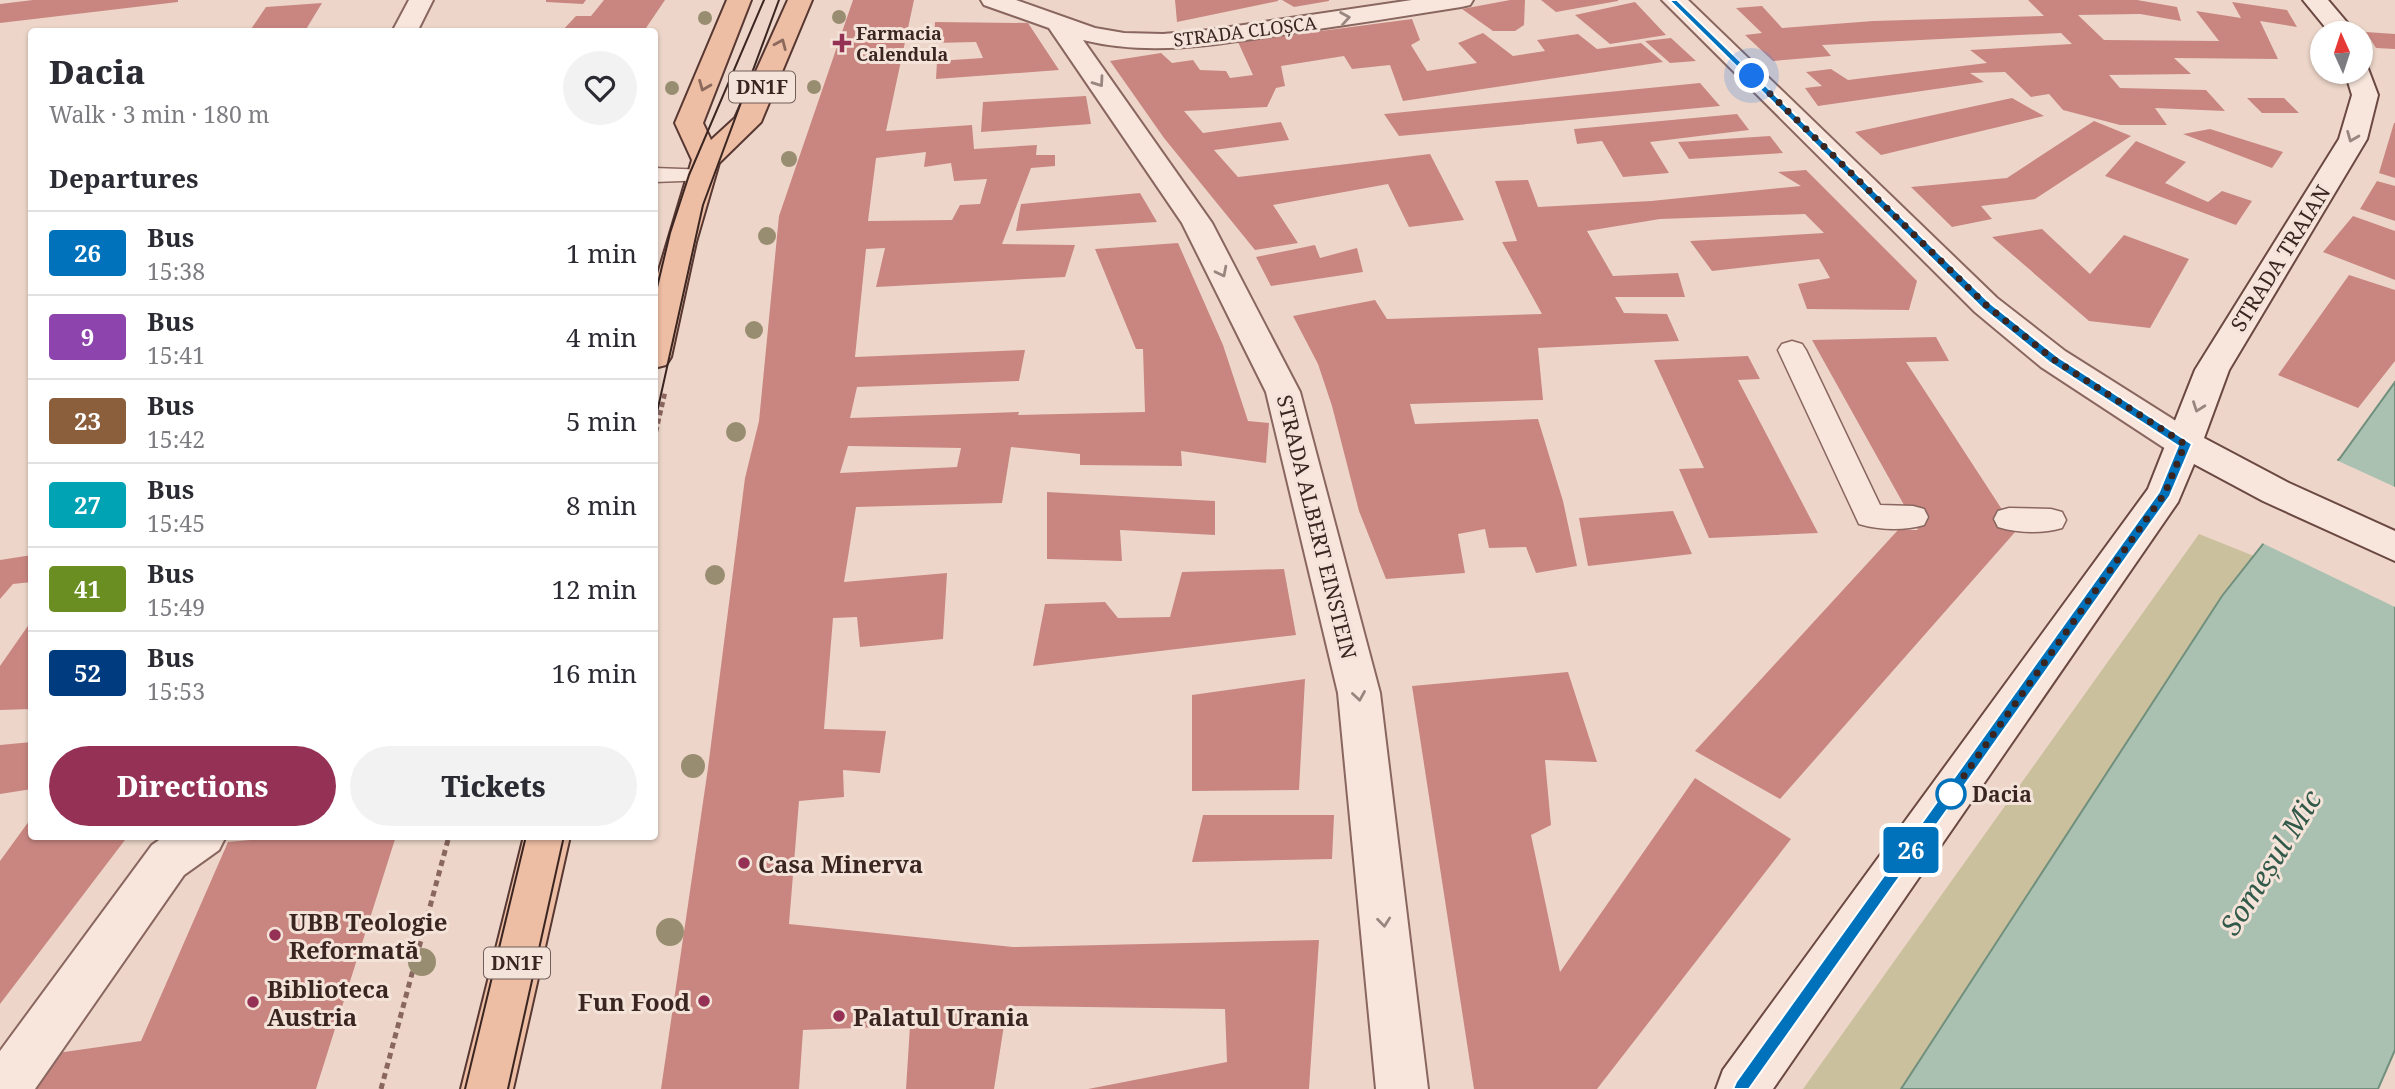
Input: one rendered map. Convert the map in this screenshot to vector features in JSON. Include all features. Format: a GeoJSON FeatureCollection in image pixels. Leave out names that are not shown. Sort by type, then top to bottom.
{"type":"FeatureCollection","features":[{"type":"Feature","properties":{"kind":"main road","name":"DN1F"},"geometry":{"type":"LineString","coordinates":[[739,0],[689,123],[703,168],[747,122],[800,0]]}},
{"type":"Feature","properties":{"kind":"main road"},"geometry":{"type":"LineString","coordinates":[[658,340],[681,242],[703,168]]}},
{"type":"Feature","properties":{"kind":"main road","name":"DN1F"},"geometry":{"type":"LineString","coordinates":[[488,1089],[546,840]]}},
{"type":"Feature","properties":{"kind":"street"},"geometry":{"type":"LineString","coordinates":[[406,28],[421,0]]}},
{"type":"Feature","properties":{"kind":"street","name":"STRADA CLOȘCA"},"geometry":{"type":"LineString","coordinates":[[993,0],[1060,26],[1124,41],[1163,42],[1210,38],[1461,0]]}},
{"type":"Feature","properties":{"kind":"street"},"geometry":{"type":"LineString","coordinates":[[1674,0],[1986,305],[2053,359],[2185,444],[2276,492],[2395,547]]}},
{"type":"Feature","properties":{"kind":"street"},"geometry":{"type":"LineString","coordinates":[[2315,0],[2333,21]]}},
{"type":"Feature","properties":{"kind":"street","name":"STRADA ALBERT EINSTEIN"},"geometry":{"type":"LineString","coordinates":[[1060,26],[1196,223],[1283,392],[1359,693],[1402,1089]]}},
{"type":"Feature","properties":{"kind":"street","name":"STRADA TRAIAN"},"geometry":{"type":"LineString","coordinates":[[1742,1089],[2165,493],[2211,370],[2353,139],[2365,95],[2362,84]]}},
{"type":"Feature","properties":{"kind":"street"},"geometry":{"type":"LineString","coordinates":[[4,1089],[168,860],[198,840]]}},
{"type":"Feature","properties":{"kind":"lane"},"geometry":{"type":"LineString","coordinates":[[658,174],[703,168]]}},
{"type":"Feature","properties":{"kind":"lane"},"geometry":{"type":"LineString","coordinates":[[1792,350],[1870,516],[1913,517]]}},
{"type":"Feature","properties":{"kind":"lane"},"geometry":{"type":"LineString","coordinates":[[2009,519],[2051,520]]}},
{"type":"Feature","properties":{"kind":"path"},"geometry":{"type":"LineString","coordinates":[[381,1089],[448,840]]}},
{"type":"Feature","properties":{"kind":"shaded area"},"geometry":{"type":"Polygon","coordinates":[[[2199,534],[2254,556],[2222,596],[1901,1089],[1803,1089],[2199,534]]]}},
{"type":"Feature","properties":{"kind":"water","name":"Someșul Mic"},"geometry":{"type":"Polygon","coordinates":[[[2395,382],[2395,1050],[2378,1089],[1901,1089],[2222,596],[2275,529],[2340,458],[2395,382]]]}},
{"type":"Feature","properties":{"kind":"pier"},"geometry":{"type":"Polygon","coordinates":[[[2334,459],[2395,487],[2395,607],[2260,542],[2334,459]]]}},
{"type":"Feature","properties":{"kind":"building"},"geometry":{"type":"Polygon","coordinates":[[[33,0],[178,2],[0,23],[0,4],[33,0]]]}},
{"type":"Feature","properties":{"kind":"building"},"geometry":{"type":"Polygon","coordinates":[[[546,0],[586,0],[583,4],[546,0]]]}},
{"type":"Feature","properties":{"kind":"building"},"geometry":{"type":"Polygon","coordinates":[[[604,0],[665,0],[646,28],[565,28],[576,16],[591,16],[604,0]]]}},
{"type":"Feature","properties":{"kind":"building"},"geometry":{"type":"Polygon","coordinates":[[[853,0],[914,0],[886,131],[972,125],[974,149],[1037,145],[1036,155],[1055,155],[1055,166],[1031,168],[1002,244],[1075,245],[1065,277],[876,287],[885,248],[866,249],[855,357],[1025,350],[1019,381],[857,387],[850,418],[1019,412],[1018,415],[1145,412],[1143,349],[1136,349],[1095,249],[1178,243],[1223,345],[1248,421],[1269,423],[1266,463],[1181,451],[1182,466],[1080,465],[1080,454],[1011,447],[1002,503],[856,507],[844,582],[947,573],[943,639],[860,647],[857,617],[833,618],[824,729],[886,731],[880,773],[843,770],[844,797],[799,801],[789,924],[1013,947],[1319,940],[1309,1089],[1088,1089],[1227,1062],[1225,1009],[1007,1006],[994,1089],[906,1089],[910,1026],[803,1030],[799,1089],[661,1089],[708,768],[745,478],[759,421],[779,216],[853,0]],[[926,152],[876,158],[868,221],[952,220],[960,205],[980,204],[987,179],[954,181],[951,163],[924,167],[926,152]],[[848,446],[840,473],[957,467],[961,448],[848,446]]]}},
{"type":"Feature","properties":{"kind":"building"},"geometry":{"type":"Polygon","coordinates":[[[1175,0],[1278,0],[1278,1],[1177,22],[1175,0]]]}},
{"type":"Feature","properties":{"kind":"building"},"geometry":{"type":"Polygon","coordinates":[[[1282,0],[1329,0],[1329,1],[1294,7],[1282,0]]]}},
{"type":"Feature","properties":{"kind":"building"},"geometry":{"type":"Polygon","coordinates":[[[1510,0],[1525,0],[1524,25],[1515,31],[1493,31],[1462,9],[1510,0]]]}},
{"type":"Feature","properties":{"kind":"building"},"geometry":{"type":"Polygon","coordinates":[[[1541,0],[1618,0],[1618,1],[1556,12],[1541,0]]]}},
{"type":"Feature","properties":{"kind":"building"},"geometry":{"type":"Polygon","coordinates":[[[2028,0],[2137,0],[2177,7],[2181,21],[2140,14],[2078,15],[2104,40],[2219,41],[2196,11],[2241,18],[2232,2],[2287,10],[2297,27],[2260,21],[2278,59],[2174,58],[2191,74],[2109,75],[2120,88],[2206,90],[2225,111],[2155,108],[2167,125],[2120,125],[2063,110],[2049,94],[2031,97],[2005,72],[1970,73],[1984,82],[1818,106],[1805,88],[1822,86],[1806,72],[1831,69],[1848,80],[1987,63],[1970,50],[2072,44],[2061,33],[1822,45],[1831,56],[1773,61],[1745,35],[1762,33],[1736,8],[1762,6],[1782,28],[1873,21],[2044,16],[2028,0]]]}},
{"type":"Feature","properties":{"kind":"building"},"geometry":{"type":"Polygon","coordinates":[[[1635,2],[1666,35],[1610,44],[1575,15],[1635,2]]]}},
{"type":"Feature","properties":{"kind":"building"},"geometry":{"type":"Polygon","coordinates":[[[322,3],[307,28],[252,28],[266,7],[322,3]]]}},
{"type":"Feature","properties":{"kind":"building"},"geometry":{"type":"Polygon","coordinates":[[[1412,19],[1420,40],[1411,45],[1427,71],[1477,63],[1458,43],[1483,33],[1513,56],[1545,51],[1537,40],[1578,34],[1597,49],[1641,43],[1663,62],[1403,101],[1390,65],[1352,69],[1344,56],[1281,66],[1285,86],[1276,88],[1267,107],[1184,111],[1203,133],[1281,122],[1289,140],[1214,150],[1238,177],[1430,154],[1464,220],[1409,227],[1388,184],[1273,205],[1298,243],[1255,250],[1164,138],[1110,61],[1161,53],[1172,63],[1193,60],[1200,70],[1226,71],[1230,78],[1253,75],[1238,42],[1412,19]]]}},
{"type":"Feature","properties":{"kind":"building"},"geometry":{"type":"Polygon","coordinates":[[[935,22],[1028,23],[1059,70],[936,79],[937,61],[983,58],[976,42],[934,43],[935,22]]]}},
{"type":"Feature","properties":{"kind":"building"},"geometry":{"type":"Polygon","coordinates":[[[2373,32],[2395,34],[2395,49],[2376,48],[2373,32]]]}},
{"type":"Feature","properties":{"kind":"building"},"geometry":{"type":"Polygon","coordinates":[[[1671,38],[1696,61],[1670,63],[1645,41],[1671,38]]]}},
{"type":"Feature","properties":{"kind":"building"},"geometry":{"type":"Polygon","coordinates":[[[1700,83],[1720,106],[1399,136],[1384,114],[1700,83]]]}},
{"type":"Feature","properties":{"kind":"building"},"geometry":{"type":"Polygon","coordinates":[[[1086,96],[1091,124],[981,132],[983,102],[1086,96]]]}},
{"type":"Feature","properties":{"kind":"building"},"geometry":{"type":"Polygon","coordinates":[[[2012,98],[2044,116],[1881,155],[1855,132],[2012,98]]]}},
{"type":"Feature","properties":{"kind":"building"},"geometry":{"type":"Polygon","coordinates":[[[2247,98],[2284,98],[2299,113],[2262,113],[2247,98]]]}},
{"type":"Feature","properties":{"kind":"building"},"geometry":{"type":"Polygon","coordinates":[[[1737,114],[1749,130],[1650,142],[1669,173],[1623,177],[1602,141],[1577,144],[1574,129],[1737,114]]]}},
{"type":"Feature","properties":{"kind":"building"},"geometry":{"type":"Polygon","coordinates":[[[2094,121],[2131,136],[2035,199],[1981,206],[1992,219],[1952,227],[1911,187],[2007,178],[2094,121]]]}},
{"type":"Feature","properties":{"kind":"building"},"geometry":{"type":"Polygon","coordinates":[[[2395,123],[2395,178],[2379,173],[2395,123]]]}},
{"type":"Feature","properties":{"kind":"building"},"geometry":{"type":"Polygon","coordinates":[[[2210,129],[2283,152],[2272,168],[2183,134],[2210,129]]]}},
{"type":"Feature","properties":{"kind":"building"},"geometry":{"type":"Polygon","coordinates":[[[1770,136],[1783,153],[1689,159],[1678,142],[1770,136]]]}},
{"type":"Feature","properties":{"kind":"building"},"geometry":{"type":"Polygon","coordinates":[[[2136,141],[2186,162],[2165,183],[2208,202],[2222,191],[2252,201],[2236,225],[2105,176],[2136,141]]]}},
{"type":"Feature","properties":{"kind":"building"},"geometry":{"type":"Polygon","coordinates":[[[1806,170],[1917,281],[1909,310],[1807,309],[1798,284],[1830,278],[1819,259],[1712,271],[1690,241],[1824,233],[1805,214],[1660,219],[1587,231],[1613,276],[1678,273],[1685,297],[1615,297],[1624,313],[1667,314],[1679,341],[1538,348],[1543,400],[1410,404],[1415,424],[1538,419],[1563,501],[1577,566],[1536,573],[1526,547],[1489,548],[1485,529],[1458,534],[1465,573],[1386,579],[1359,511],[1332,406],[1318,364],[1293,316],[1375,300],[1387,319],[1542,314],[1502,242],[1517,241],[1495,181],[1528,180],[1538,207],[1651,201],[1801,186],[1778,172],[1806,170]]]}},
{"type":"Feature","properties":{"kind":"building"},"geometry":{"type":"Polygon","coordinates":[[[2377,181],[2395,186],[2395,221],[2360,209],[2377,181]]]}},
{"type":"Feature","properties":{"kind":"building"},"geometry":{"type":"Polygon","coordinates":[[[1140,193],[1157,222],[1016,231],[1021,204],[1140,193]]]}},
{"type":"Feature","properties":{"kind":"building"},"geometry":{"type":"Polygon","coordinates":[[[2353,216],[2395,231],[2395,280],[2323,252],[2353,216]]]}},
{"type":"Feature","properties":{"kind":"building"},"geometry":{"type":"Polygon","coordinates":[[[2042,229],[2090,274],[2124,235],[2189,259],[2150,328],[2089,321],[1992,237],[2042,229]]]}},
{"type":"Feature","properties":{"kind":"building"},"geometry":{"type":"Polygon","coordinates":[[[1315,245],[1320,258],[1357,248],[1363,272],[1271,286],[1256,257],[1315,245]]]}},
{"type":"Feature","properties":{"kind":"building"},"geometry":{"type":"Polygon","coordinates":[[[2349,275],[2395,290],[2395,361],[2358,408],[2278,375],[2349,275]]]}},
{"type":"Feature","properties":{"kind":"building"},"geometry":{"type":"Polygon","coordinates":[[[1936,337],[1949,361],[1906,362],[2016,531],[1780,799],[1695,751],[1898,530],[1918,530],[1812,340],[1936,337]]]}},
{"type":"Feature","properties":{"kind":"building"},"geometry":{"type":"Polygon","coordinates":[[[1748,356],[1760,379],[1738,380],[1818,533],[1709,538],[1679,469],[1704,468],[1654,360],[1748,356]]]}},
{"type":"Feature","properties":{"kind":"building"},"geometry":{"type":"Polygon","coordinates":[[[1047,492],[1215,501],[1215,535],[1120,530],[1122,561],[1047,559],[1047,492]]]}},
{"type":"Feature","properties":{"kind":"building"},"geometry":{"type":"Polygon","coordinates":[[[1673,511],[1692,554],[1588,566],[1579,518],[1673,511]]]}},
{"type":"Feature","properties":{"kind":"building"},"geometry":{"type":"Polygon","coordinates":[[[28,556],[28,582],[13,584],[0,599],[0,560],[28,556]]]}},
{"type":"Feature","properties":{"kind":"building"},"geometry":{"type":"Polygon","coordinates":[[[1284,569],[1296,635],[1033,666],[1045,604],[1105,602],[1118,618],[1170,617],[1182,572],[1284,569]]]}},
{"type":"Feature","properties":{"kind":"building"},"geometry":{"type":"Polygon","coordinates":[[[28,626],[28,709],[0,710],[0,666],[28,626]]]}},
{"type":"Feature","properties":{"kind":"building"},"geometry":{"type":"Polygon","coordinates":[[[1568,672],[1597,762],[1545,760],[1551,825],[1531,835],[1560,972],[1695,778],[1791,839],[1597,1089],[1474,1089],[1412,686],[1568,672]]]}},
{"type":"Feature","properties":{"kind":"building"},"geometry":{"type":"Polygon","coordinates":[[[1305,679],[1299,790],[1192,791],[1192,695],[1305,679]]]}},
{"type":"Feature","properties":{"kind":"building"},"geometry":{"type":"Polygon","coordinates":[[[28,742],[28,790],[0,794],[0,745],[28,742]]]}},
{"type":"Feature","properties":{"kind":"building"},"geometry":{"type":"Polygon","coordinates":[[[1203,815],[1334,815],[1332,859],[1192,862],[1203,815]]]}},
{"type":"Feature","properties":{"kind":"building"},"geometry":{"type":"Polygon","coordinates":[[[28,822],[28,840],[125,840],[0,1004],[0,861],[28,822]]]}},
{"type":"Feature","properties":{"kind":"building"},"geometry":{"type":"Polygon","coordinates":[[[395,840],[316,1089],[19,1089],[43,1055],[141,1041],[228,842],[395,840]]]}},
{"type":"Feature","properties":{"kind":"tram line"},"geometry":{"type":"LineString","coordinates":[[658,283],[670,233],[689,175],[764,0]]}},
{"type":"Feature","properties":{"kind":"tram line"},"geometry":{"type":"LineString","coordinates":[[658,408],[703,205],[779,0]]}},
{"type":"Feature","properties":{"kind":"tram line"},"geometry":{"type":"LineString","coordinates":[[465,1089],[525,840]]}},
{"type":"Feature","properties":{"kind":"tram line"},"geometry":{"type":"LineString","coordinates":[[508,1089],[563,840]]}},
{"type":"Feature","properties":{"kind":"bus line","name":"26"},"geometry":{"type":"LineString","coordinates":[[1674,0],[1986,305],[2053,359],[2185,444],[2165,493],[1742,1089]]}},
{"type":"Feature","properties":{"kind":"place","name":"Farmacia Calendula"},"geometry":{"type":"Point","coordinates":[842,43]}},
{"type":"Feature","properties":{"kind":"place","name":"Dacia"},"geometry":{"type":"Point","coordinates":[1951,794]}},
{"type":"Feature","properties":{"kind":"place","name":"Casa Minerva"},"geometry":{"type":"Point","coordinates":[744,863]}},
{"type":"Feature","properties":{"kind":"place","name":"UBB Teologie Reformată"},"geometry":{"type":"Point","coordinates":[275,935]}},
{"type":"Feature","properties":{"kind":"place","name":"Fun Food"},"geometry":{"type":"Point","coordinates":[704,1001]}},
{"type":"Feature","properties":{"kind":"place","name":"Biblioteca Austria"},"geometry":{"type":"Point","coordinates":[253,1002]}},
{"type":"Feature","properties":{"kind":"place","name":"Palatul Urania"},"geometry":{"type":"Point","coordinates":[839,1016]}},
{"type":"Feature","properties":{"kind":"route"},"geometry":{"type":"LineString","coordinates":[[1752,76],[1986,305],[2053,359],[2185,444],[2165,493],[1951,794]]}}]}
